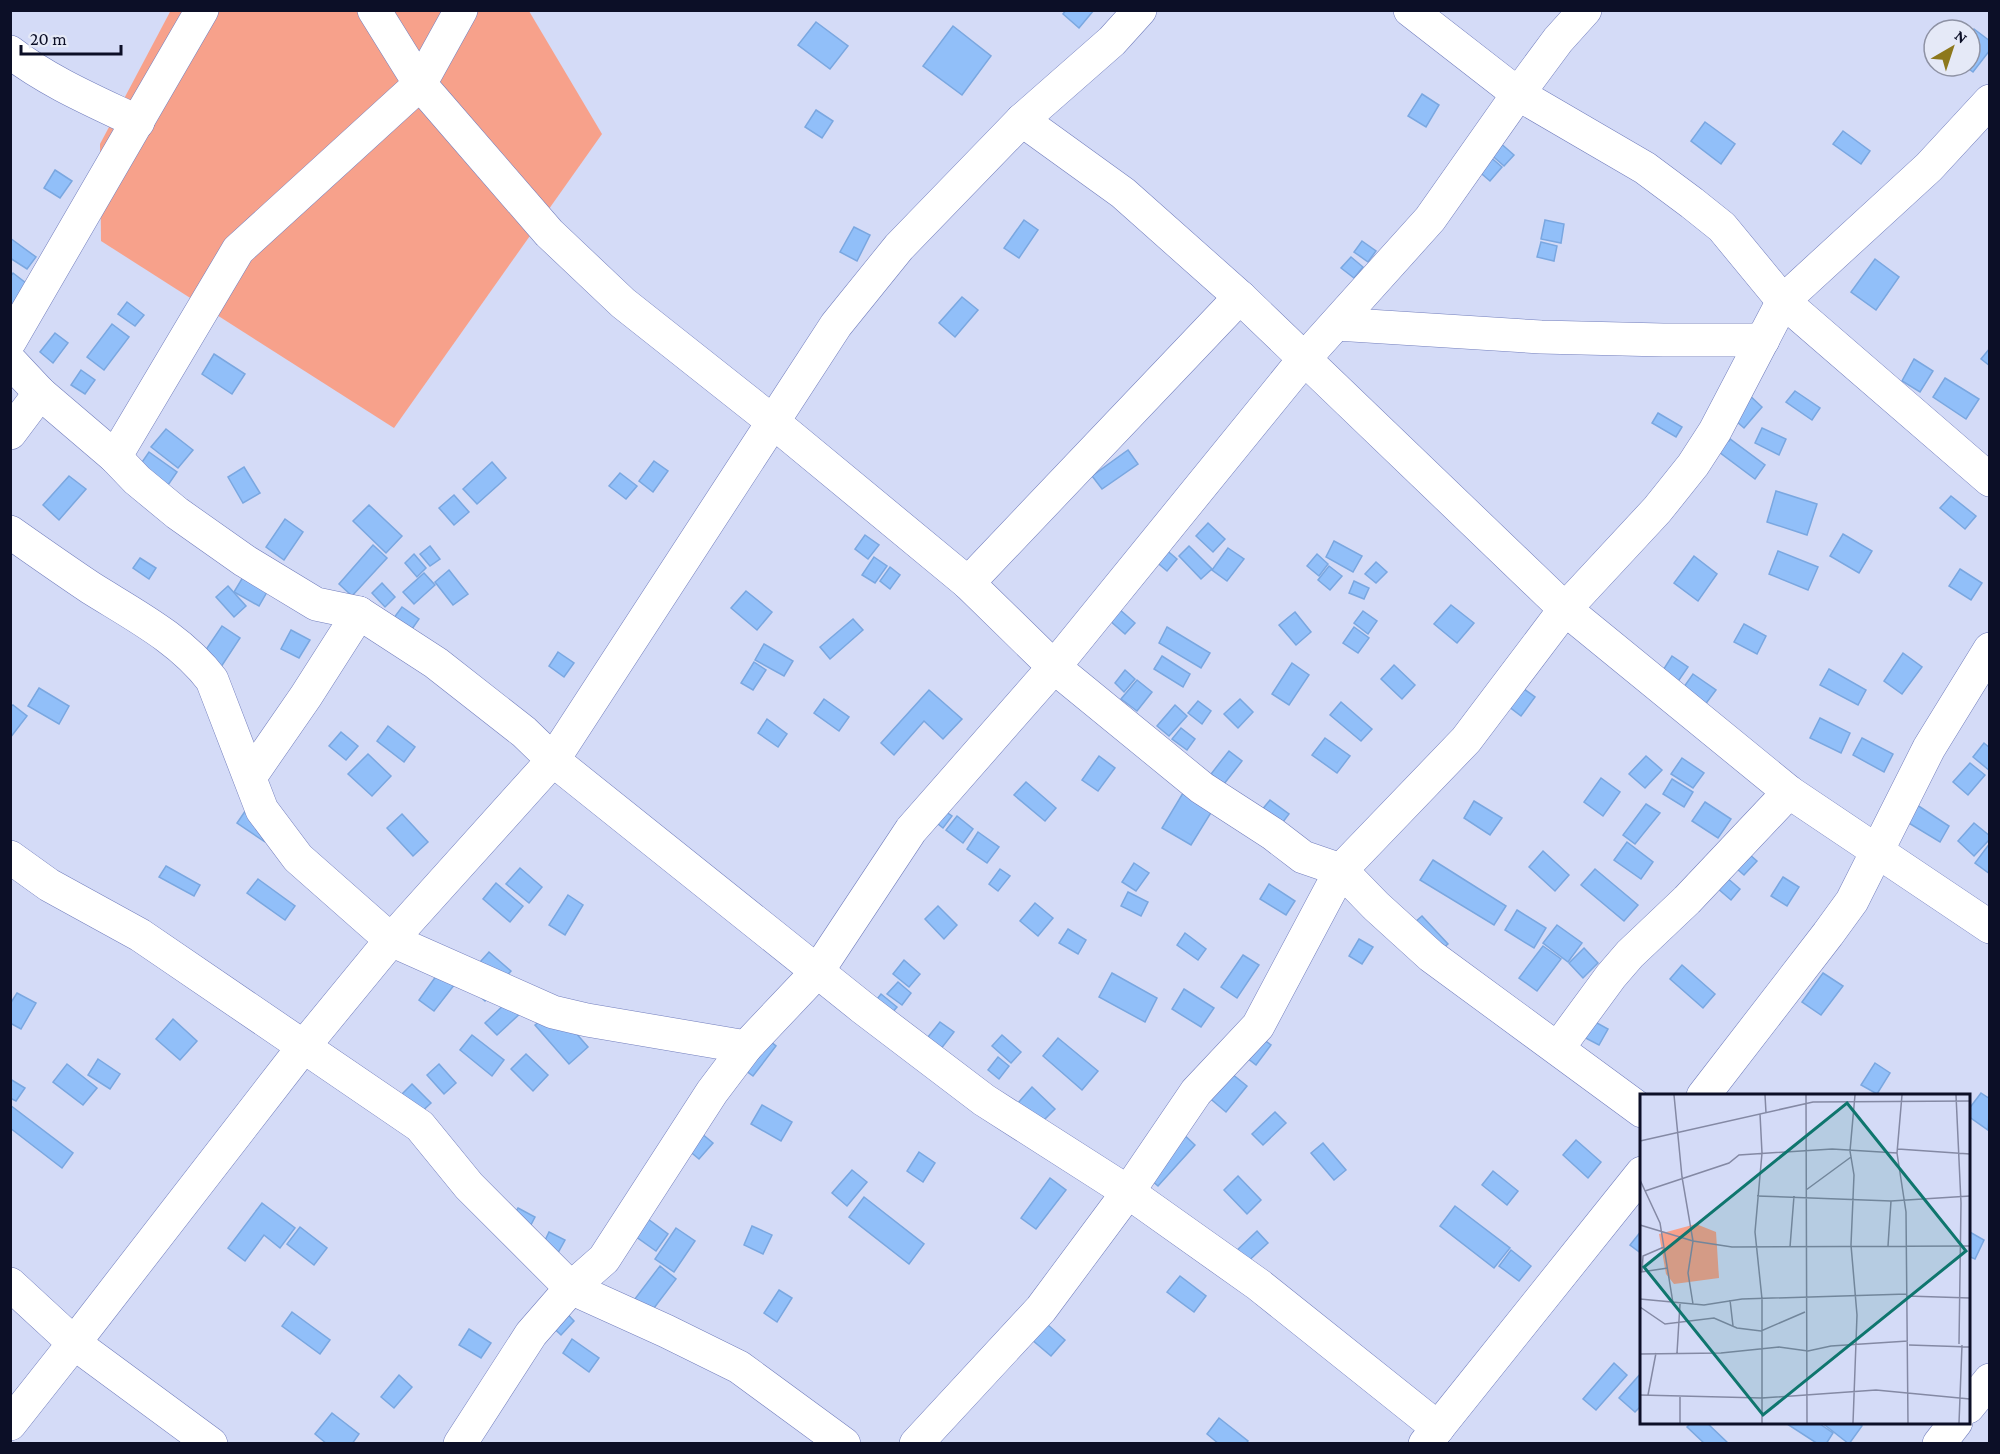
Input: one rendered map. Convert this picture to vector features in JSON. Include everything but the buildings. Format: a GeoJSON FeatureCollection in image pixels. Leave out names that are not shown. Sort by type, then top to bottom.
{"type":"FeatureCollection","features":[{"type":"Feature","properties":{"kind":"street"},"geometry":{"type":"LineString","coordinates":[[10,341],[202,10]]}},
{"type":"Feature","properties":{"kind":"street"},"geometry":{"type":"LineString","coordinates":[[374,10],[420,84],[549,234],[623,303],[772,421],[968,583],[1054,667],[1202,788],[1273,834],[1303,857],[1341,870],[1376,906],[1431,956],[1640,1110]]}},
{"type":"Feature","properties":{"kind":"street"},"geometry":{"type":"LineString","coordinates":[[115,457],[238,250],[420,84],[460,10]]}},
{"type":"Feature","properties":{"kind":"street"},"geometry":{"type":"LineString","coordinates":[[10,1424],[304,1046],[391,940],[553,760],[836,325],[899,247],[1022,120],[1112,40],[1140,10]]}},
{"type":"Feature","properties":{"kind":"street"},"geometry":{"type":"LineString","coordinates":[[1410,10],[1518,94],[1645,168],[1692,202],[1722,227],[1783,301],[1989,480]]}},
{"type":"Feature","properties":{"kind":"street"},"geometry":{"type":"LineString","coordinates":[[460,1443],[531,1334],[572,1288],[604,1259],[712,1092],[746,1047],[817,972],[911,830],[1054,667],[1305,358],[1430,219],[1558,40],[1585,10]]}},
{"type":"Feature","properties":{"kind":"street"},"geometry":{"type":"LineString","coordinates":[[10,52],[63,86],[138,122]]}},
{"type":"Feature","properties":{"kind":"street"},"geometry":{"type":"LineString","coordinates":[[916,1443],[1041,1310],[1128,1192],[1196,1092],[1258,1026],[1341,870],[1466,740],[1565,609],[1657,510],[1693,465],[1715,431],[1783,301],[1929,167],[1989,101]]}},
{"type":"Feature","properties":{"kind":"street"},"geometry":{"type":"LineString","coordinates":[[1022,120],[1123,193],[1240,297],[1565,609],[1789,792],[1989,927]]}},
{"type":"Feature","properties":{"kind":"street"},"geometry":{"type":"LineString","coordinates":[[968,583],[1240,297]]}},
{"type":"Feature","properties":{"kind":"street"},"geometry":{"type":"LineString","coordinates":[[1336,324],[1541,337],[1763,340]]}},
{"type":"Feature","properties":{"kind":"street"},"geometry":{"type":"LineString","coordinates":[[10,361],[40,393],[177,513],[245,561],[316,604],[359,613],[436,663],[524,732],[553,760],[817,972],[984,1100],[1128,1192],[1259,1285],[1430,1439],[1640,1174]]}},
{"type":"Feature","properties":{"kind":"street"},"geometry":{"type":"LineString","coordinates":[[10,434],[40,393]]}},
{"type":"Feature","properties":{"kind":"street"},"geometry":{"type":"LineString","coordinates":[[10,532],[177,642],[201,665],[212,680],[262,810],[297,858],[391,940],[553,1012],[587,1020],[746,1047]]}},
{"type":"Feature","properties":{"kind":"street"},"geometry":{"type":"LineString","coordinates":[[250,777],[306,696],[359,613]]}},
{"type":"Feature","properties":{"kind":"street"},"geometry":{"type":"LineString","coordinates":[[1704,1094],[1852,902],[1929,748],[1989,650]]}},
{"type":"Feature","properties":{"kind":"street"},"geometry":{"type":"LineString","coordinates":[[1558,1048],[1630,954],[1687,900],[1789,792]]}},
{"type":"Feature","properties":{"kind":"street"},"geometry":{"type":"LineString","coordinates":[[10,856],[49,885],[140,934],[420,1126],[469,1186],[572,1288],[739,1367],[844,1443]]}},
{"type":"Feature","properties":{"kind":"street"},"geometry":{"type":"LineString","coordinates":[[10,1284],[74,1343],[210,1443]]}},
{"type":"Feature","properties":{"kind":"street"},"geometry":{"type":"LineString","coordinates":[[1939,1443],[1954,1424]]}},
{"type":"Feature","properties":{"kind":"shaded area"},"geometry":{"type":"Polygon","coordinates":[[[171,10],[529,11],[602,134],[394,428],[101,241],[100,144],[171,10]]]}}]}
